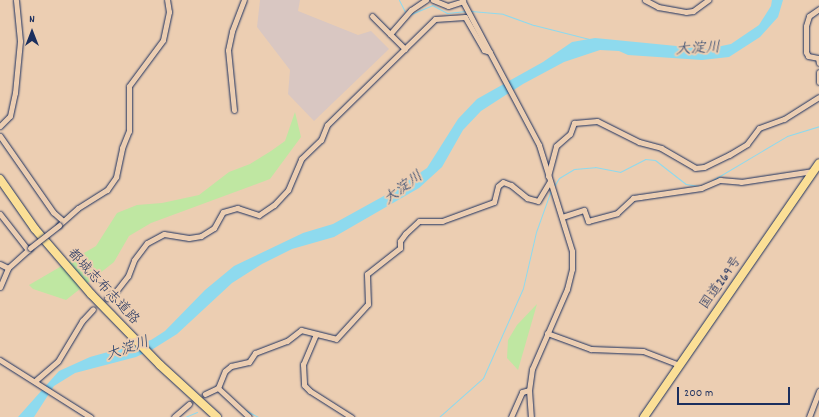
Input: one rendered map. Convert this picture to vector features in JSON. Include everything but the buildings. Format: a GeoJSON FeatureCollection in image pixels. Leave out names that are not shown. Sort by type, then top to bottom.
{"type":"FeatureCollection","features":[{"type":"Feature","properties":{"kind":"highway","name":"国道269号"},"geometry":{"type":"LineString","coordinates":[[644,417],[819,163]]}},
{"type":"Feature","properties":{"kind":"highway"},"geometry":{"type":"LineString","coordinates":[[0,173],[35,229]]}},
{"type":"Feature","properties":{"kind":"highway","name":"都城志布志道路"},"geometry":{"type":"LineString","coordinates":[[0,179],[35,229],[63,264],[160,365],[217,417]]}},
{"type":"Feature","properties":{"kind":"highway"},"geometry":{"type":"LineString","coordinates":[[0,187],[35,229]]}},
{"type":"Feature","properties":{"kind":"street"},"geometry":{"type":"LineString","coordinates":[[0,126],[10,116],[15,94],[20,41],[16,0]]}},
{"type":"Feature","properties":{"kind":"street"},"geometry":{"type":"LineString","coordinates":[[0,287],[8,268],[78,208],[107,190],[116,177],[122,148],[130,131],[129,86],[137,72],[163,40],[169,12],[167,0]]}},
{"type":"Feature","properties":{"kind":"street"},"geometry":{"type":"LineString","coordinates":[[234,110],[228,50],[232,31],[244,0]]}},
{"type":"Feature","properties":{"kind":"street"},"geometry":{"type":"LineString","coordinates":[[390,34],[411,10],[426,0]]}},
{"type":"Feature","properties":{"kind":"street"},"geometry":{"type":"LineString","coordinates":[[433,0],[448,6],[463,1],[504,76],[539,145],[572,250],[572,269],[567,289],[532,369],[529,390],[531,417]]}},
{"type":"Feature","properties":{"kind":"street"},"geometry":{"type":"LineString","coordinates":[[646,0],[658,7],[686,12],[693,11],[708,0]]}},
{"type":"Feature","properties":{"kind":"street"},"geometry":{"type":"LineString","coordinates":[[819,9],[809,16],[806,26],[806,52],[808,56],[818,58],[819,63]]}},
{"type":"Feature","properties":{"kind":"street"},"geometry":{"type":"LineString","coordinates":[[372,16],[405,49]]}},
{"type":"Feature","properties":{"kind":"street"},"geometry":{"type":"LineString","coordinates":[[107,298],[117,290],[128,276],[134,260],[146,243],[164,234],[189,238],[201,236],[214,228],[223,212],[237,208],[259,215],[274,205],[288,190],[301,159],[321,140],[328,124],[436,19],[462,16],[467,19],[484,50],[490,52]]}},
{"type":"Feature","properties":{"kind":"street"},"geometry":{"type":"LineString","coordinates":[[819,72],[819,82]]}},
{"type":"Feature","properties":{"kind":"street"},"geometry":{"type":"LineString","coordinates":[[205,394],[218,388],[225,371],[231,366],[249,362],[255,353],[287,341],[302,330],[334,340],[340,336],[368,304],[367,274],[400,248],[400,241],[413,225],[423,221],[442,221],[494,202],[498,186],[503,182],[511,185],[527,198],[538,201],[551,183],[556,146],[570,134],[574,123],[597,121],[639,142],[661,148],[695,168],[704,167],[729,155],[747,144],[759,128],[784,120],[819,97]]}},
{"type":"Feature","properties":{"kind":"street"},"geometry":{"type":"LineString","coordinates":[[0,136],[61,223]]}},
{"type":"Feature","properties":{"kind":"street"},"geometry":{"type":"LineString","coordinates":[[562,217],[584,210],[588,221],[617,213],[633,198],[640,196],[701,188],[720,180],[741,182],[813,171]]}},
{"type":"Feature","properties":{"kind":"street"},"geometry":{"type":"LineString","coordinates":[[0,214],[29,249]]}},
{"type":"Feature","properties":{"kind":"street"},"geometry":{"type":"LineString","coordinates":[[0,264],[8,268]]}},
{"type":"Feature","properties":{"kind":"street"},"geometry":{"type":"LineString","coordinates":[[37,382],[58,361],[82,321],[93,309]]}},
{"type":"Feature","properties":{"kind":"street"},"geometry":{"type":"LineString","coordinates":[[547,333],[591,349],[643,352],[680,365]]}},
{"type":"Feature","properties":{"kind":"street"},"geometry":{"type":"LineString","coordinates":[[316,334],[303,364],[304,385],[310,391],[351,417]]}},
{"type":"Feature","properties":{"kind":"street"},"geometry":{"type":"LineString","coordinates":[[0,360],[37,382],[90,417]]}},
{"type":"Feature","properties":{"kind":"street"},"geometry":{"type":"LineString","coordinates":[[218,388],[249,417]]}},
{"type":"Feature","properties":{"kind":"street"},"geometry":{"type":"LineString","coordinates":[[511,417],[522,392],[529,390]]}},
{"type":"Feature","properties":{"kind":"street"},"geometry":{"type":"LineString","coordinates":[[809,417],[819,391]]}},
{"type":"Feature","properties":{"kind":"street"},"geometry":{"type":"LineString","coordinates":[[174,417],[189,404]]}},
{"type":"Feature","properties":{"kind":"shaded area"},"geometry":{"type":"Polygon","coordinates":[[[260,0],[300,0],[298,11],[358,35],[371,31],[389,49],[314,121],[288,94],[290,70],[257,27],[260,0]]]}},
{"type":"Feature","properties":{"kind":"green space"},"geometry":{"type":"Polygon","coordinates":[[[295,112],[301,137],[270,179],[151,223],[129,236],[114,262],[66,300],[33,289],[29,285],[96,246],[117,213],[137,205],[162,203],[199,195],[229,172],[250,164],[271,151],[285,141],[295,112]]]}},
{"type":"Feature","properties":{"kind":"green space"},"geometry":{"type":"Polygon","coordinates":[[[537,304],[518,370],[507,358],[508,340],[517,325],[537,304]]]}},
{"type":"Feature","properties":{"kind":"water","name":"大淀川"},"geometry":{"type":"Polygon","coordinates":[[[772,0],[783,0],[778,17],[760,37],[729,57],[702,60],[628,55],[619,51],[600,50],[564,62],[523,84],[481,111],[463,130],[442,167],[419,188],[334,237],[292,249],[262,264],[232,283],[177,334],[153,349],[136,357],[75,373],[54,386],[34,417],[18,417],[59,371],[90,357],[151,340],[165,331],[205,290],[234,266],[303,233],[333,224],[391,192],[427,168],[458,119],[477,99],[543,62],[572,42],[595,38],[707,49],[731,44],[759,25],[771,6],[772,0]]]}},
{"type":"Feature","properties":{"kind":"waterway"},"geometry":{"type":"LineString","coordinates":[[399,0],[405,12]]}},
{"type":"Feature","properties":{"kind":"waterway"},"geometry":{"type":"LineString","coordinates":[[409,15],[432,5],[447,13],[466,11]]}},
{"type":"Feature","properties":{"kind":"waterway"},"geometry":{"type":"LineString","coordinates":[[471,11],[503,14],[534,25],[589,39]]}},
{"type":"Feature","properties":{"kind":"waterway"},"geometry":{"type":"LineString","coordinates":[[713,180],[787,136],[819,126]]}},
{"type":"Feature","properties":{"kind":"waterway"},"geometry":{"type":"LineString","coordinates":[[554,186],[559,178],[574,169],[595,167],[620,172],[645,159],[655,160],[686,184],[699,186]]}},
{"type":"Feature","properties":{"kind":"waterway"},"geometry":{"type":"LineString","coordinates":[[439,417],[483,378],[523,288],[536,232],[551,190]]}},
{"type":"Feature","properties":{"kind":"waterway"},"geometry":{"type":"LineString","coordinates":[[245,410],[258,417]]}},
{"type":"Feature","properties":{"kind":"waterway"},"geometry":{"type":"LineString","coordinates":[[185,417],[197,412]]}},
{"type":"Feature","properties":{"kind":"tunnel"},"geometry":{"type":"LineString","coordinates":[[189,404],[205,394]]}}]}
